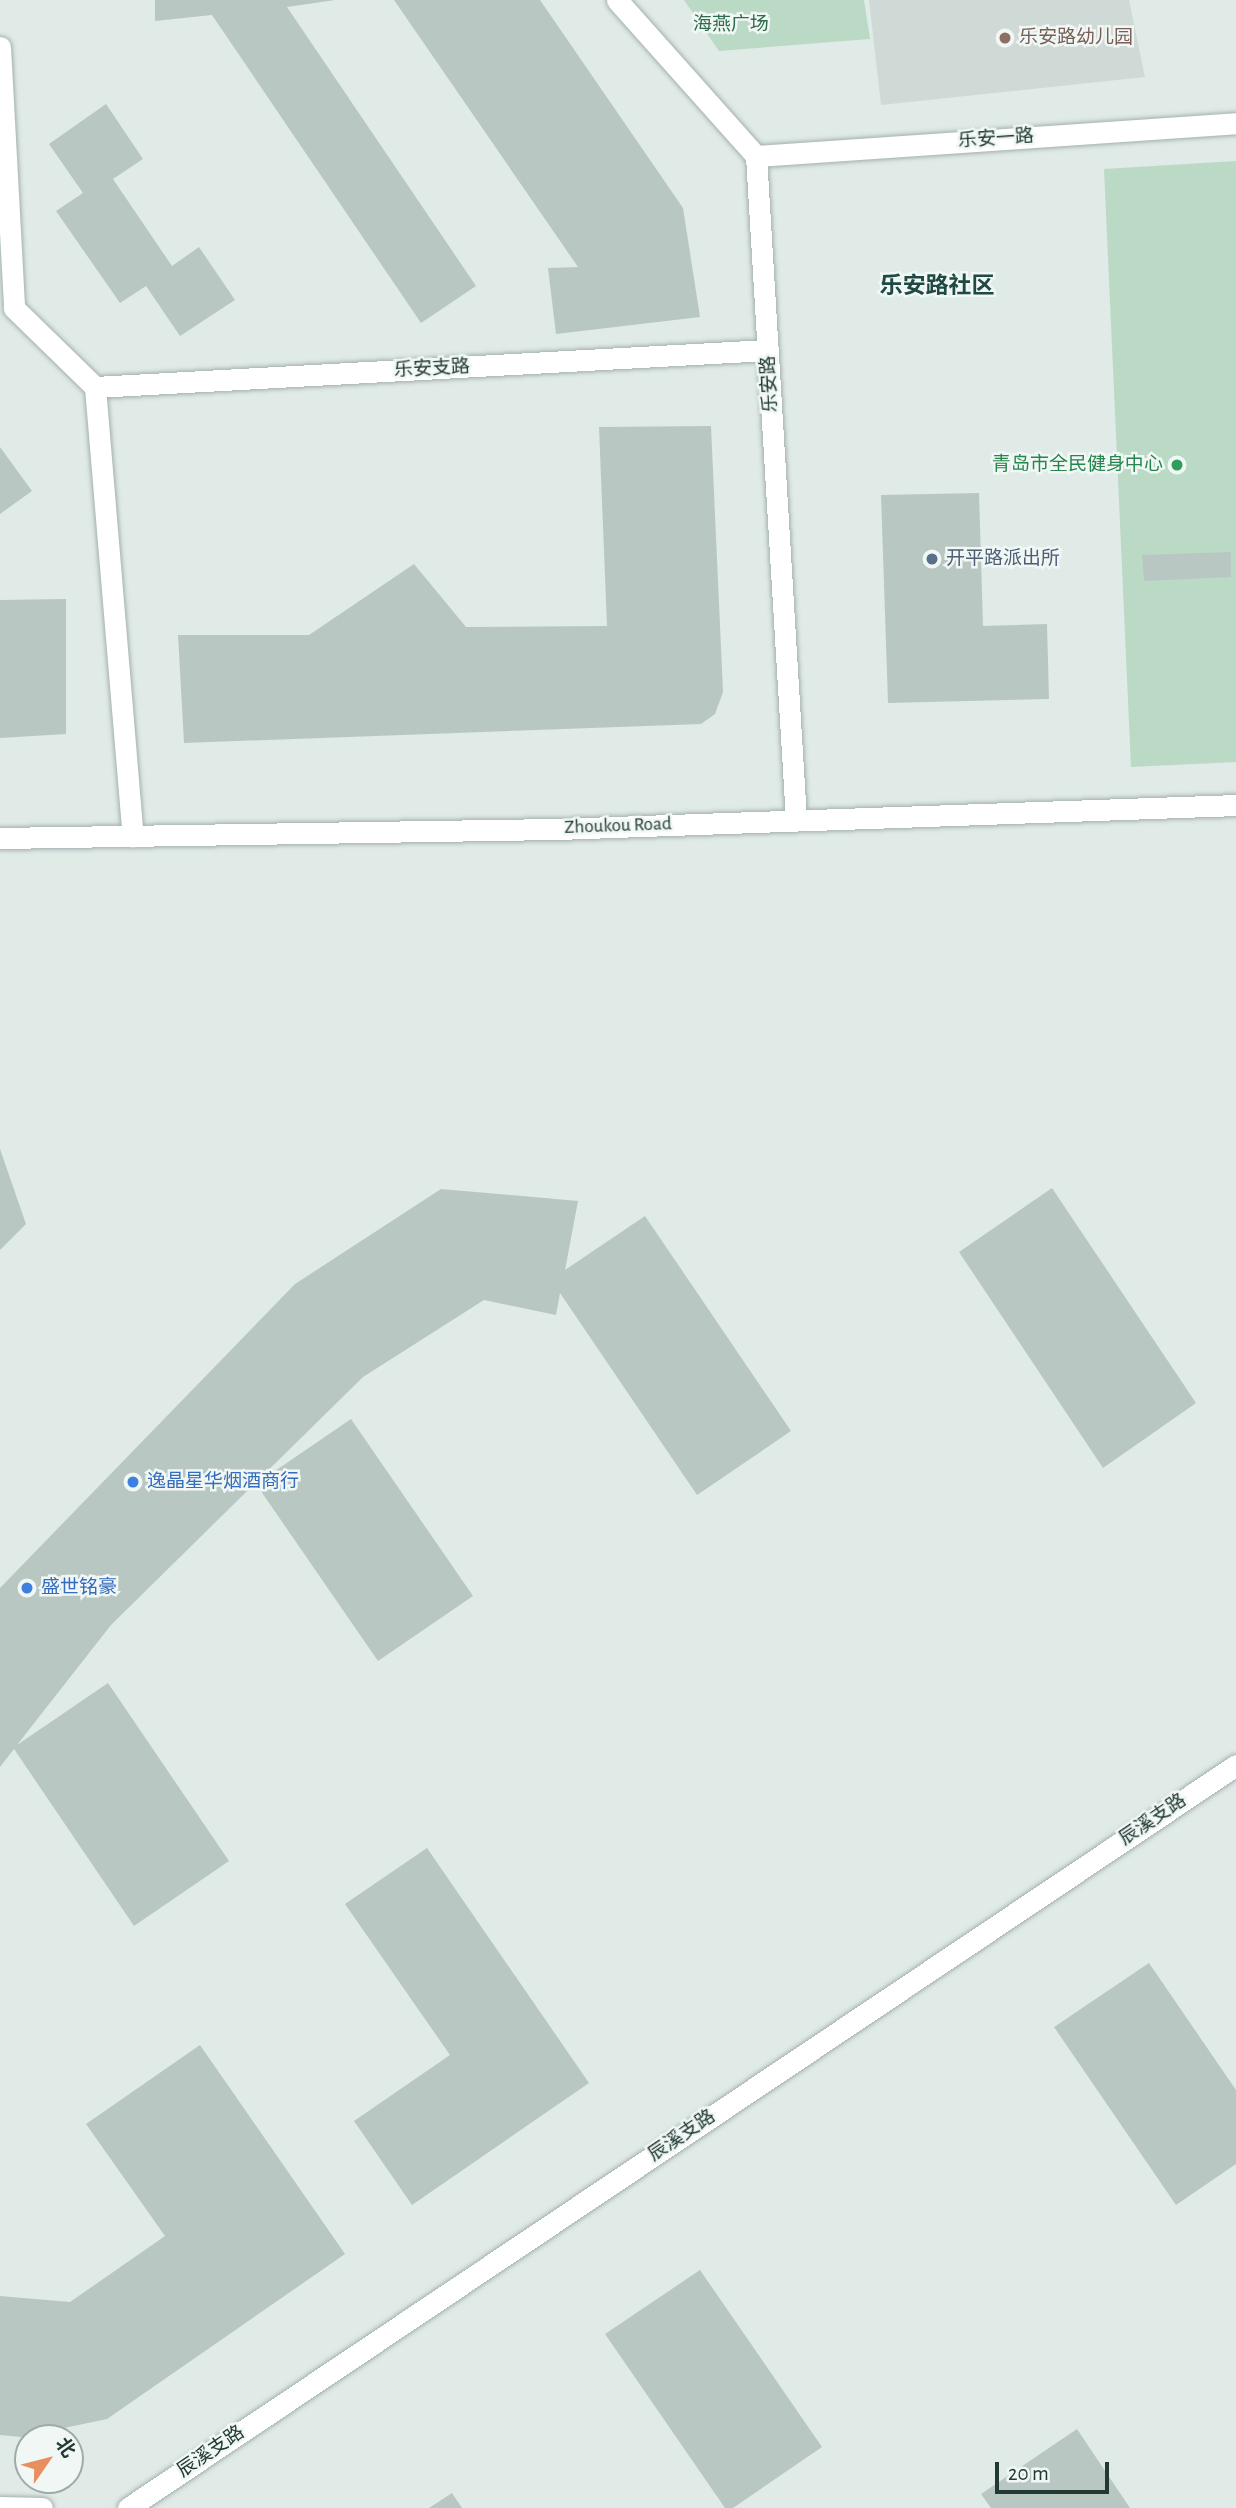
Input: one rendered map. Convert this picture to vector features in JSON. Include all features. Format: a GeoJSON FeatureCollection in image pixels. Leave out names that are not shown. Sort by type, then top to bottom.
{"type":"FeatureCollection","features":[{"type":"Feature","properties":{"kind":"street"},"geometry":{"type":"LineString","coordinates":[[617,0],[756,156]]}},
{"type":"Feature","properties":{"kind":"street"},"geometry":{"type":"LineString","coordinates":[[0,47],[14,308],[95,387],[133,836]]}},
{"type":"Feature","properties":{"kind":"street","name":"乐安一路"},"geometry":{"type":"LineString","coordinates":[[756,156],[1236,123]]}},
{"type":"Feature","properties":{"kind":"street","name":"乐安路"},"geometry":{"type":"LineString","coordinates":[[756,156],[796,820]]}},
{"type":"Feature","properties":{"kind":"street","name":"乐安支路"},"geometry":{"type":"LineString","coordinates":[[95,387],[768,351]]}},
{"type":"Feature","properties":{"kind":"street","name":"Zhoukou Road"},"geometry":{"type":"LineString","coordinates":[[0,838],[557,829],[1236,805]]}},
{"type":"Feature","properties":{"kind":"street","name":"辰溪支路"},"geometry":{"type":"LineString","coordinates":[[128,2508],[1236,1765]]}},
{"type":"Feature","properties":{"kind":"street"},"geometry":{"type":"LineString","coordinates":[[0,2507],[42,2508]]}},
{"type":"Feature","properties":{"kind":"shaded area","name":"乐安路幼儿园"},"geometry":{"type":"Polygon","coordinates":[[[869,0],[1129,0],[1145,77],[881,105],[869,0]]]}},
{"type":"Feature","properties":{"kind":"green space","name":"海燕广场"},"geometry":{"type":"Polygon","coordinates":[[[684,0],[864,0],[870,39],[719,51],[684,0]]]}},
{"type":"Feature","properties":{"kind":"green space","name":"青岛市全民健身中心"},"geometry":{"type":"Polygon","coordinates":[[[1236,161],[1236,762],[1131,767],[1104,169],[1236,161]]]}},
{"type":"Feature","properties":{"kind":"building"},"geometry":{"type":"Polygon","coordinates":[[[155,0],[335,0],[287,7],[476,286],[421,323],[212,15],[155,21],[155,0]]]}},
{"type":"Feature","properties":{"kind":"building"},"geometry":{"type":"Polygon","coordinates":[[[394,0],[540,0],[683,208],[700,317],[556,334],[548,268],[578,267],[394,0]]]}},
{"type":"Feature","properties":{"kind":"building"},"geometry":{"type":"Polygon","coordinates":[[[106,104],[143,159],[113,179],[172,266],[199,247],[235,300],[180,336],[146,286],[120,303],[56,211],[83,193],[49,144],[106,104]]]}},
{"type":"Feature","properties":{"kind":"building"},"geometry":{"type":"Polygon","coordinates":[[[711,426],[723,692],[715,714],[701,724],[184,743],[178,635],[309,635],[414,564],[466,627],[607,626],[599,427],[711,426]]]}},
{"type":"Feature","properties":{"kind":"building"},"geometry":{"type":"Polygon","coordinates":[[[0,447],[32,491],[0,514],[0,447]]]}},
{"type":"Feature","properties":{"kind":"building","name":"开平路派出所"},"geometry":{"type":"Polygon","coordinates":[[[979,493],[983,626],[1047,624],[1049,699],[888,703],[881,495],[979,493]]]}},
{"type":"Feature","properties":{"kind":"building"},"geometry":{"type":"Polygon","coordinates":[[[1231,552],[1231,577],[1144,581],[1142,555],[1231,552]]]}},
{"type":"Feature","properties":{"kind":"building"},"geometry":{"type":"Polygon","coordinates":[[[66,599],[66,734],[0,738],[0,600],[66,599]]]}},
{"type":"Feature","properties":{"kind":"building"},"geometry":{"type":"Polygon","coordinates":[[[0,1149],[26,1224],[0,1250],[0,1149]]]}},
{"type":"Feature","properties":{"kind":"building"},"geometry":{"type":"Polygon","coordinates":[[[1052,1188],[1196,1403],[1103,1468],[959,1252],[1052,1188]]]}},
{"type":"Feature","properties":{"kind":"building"},"geometry":{"type":"Polygon","coordinates":[[[441,1189],[578,1201],[565,1270],[645,1216],[791,1431],[697,1495],[560,1293],[556,1315],[484,1300],[363,1377],[111,1625],[17,1745],[108,1683],[229,1861],[134,1926],[14,1749],[0,1767],[0,1588],[295,1284],[441,1189]]]}},
{"type":"Feature","properties":{"kind":"building"},"geometry":{"type":"Polygon","coordinates":[[[351,1419],[473,1596],[378,1661],[256,1484],[351,1419]]]}},
{"type":"Feature","properties":{"kind":"building"},"geometry":{"type":"Polygon","coordinates":[[[427,1848],[589,2083],[412,2205],[354,2121],[450,2055],[345,1904],[427,1848]]]}},
{"type":"Feature","properties":{"kind":"building"},"geometry":{"type":"Polygon","coordinates":[[[1149,1963],[1236,2090],[1236,2164],[1176,2205],[1054,2027],[1149,1963]]]}},
{"type":"Feature","properties":{"kind":"building"},"geometry":{"type":"Polygon","coordinates":[[[200,2045],[345,2254],[107,2419],[83,2424],[14,2424],[14,2436],[0,2435],[0,2296],[70,2302],[165,2236],[86,2124],[200,2045]]]}},
{"type":"Feature","properties":{"kind":"building"},"geometry":{"type":"Polygon","coordinates":[[[700,2270],[822,2447],[733,2508],[725,2508],[605,2334],[700,2270]]]}},
{"type":"Feature","properties":{"kind":"building"},"geometry":{"type":"Polygon","coordinates":[[[1077,2429],[1130,2508],[991,2508],[981,2494],[1077,2429]]]}},
{"type":"Feature","properties":{"kind":"building"},"geometry":{"type":"Polygon","coordinates":[[[452,2493],[462,2508],[429,2508],[452,2493]]]}},
{"type":"Feature","properties":{"kind":"place","name":"乐安路幼儿园"},"geometry":{"type":"Point","coordinates":[1005,38]}},
{"type":"Feature","properties":{"kind":"place","name":"青岛市全民健身中心"},"geometry":{"type":"Point","coordinates":[1177,465]}},
{"type":"Feature","properties":{"kind":"place","name":"开平路派出所"},"geometry":{"type":"Point","coordinates":[932,559]}},
{"type":"Feature","properties":{"kind":"place","name":"逸晶星华烟酒商行"},"geometry":{"type":"Point","coordinates":[133,1482]}},
{"type":"Feature","properties":{"kind":"place","name":"盛世铭豪"},"geometry":{"type":"Point","coordinates":[27,1588]}},
{"type":"Feature","properties":{"kind":"district","name":"乐安路社区"},"geometry":{"type":"Point","coordinates":[937,287]}}]}
